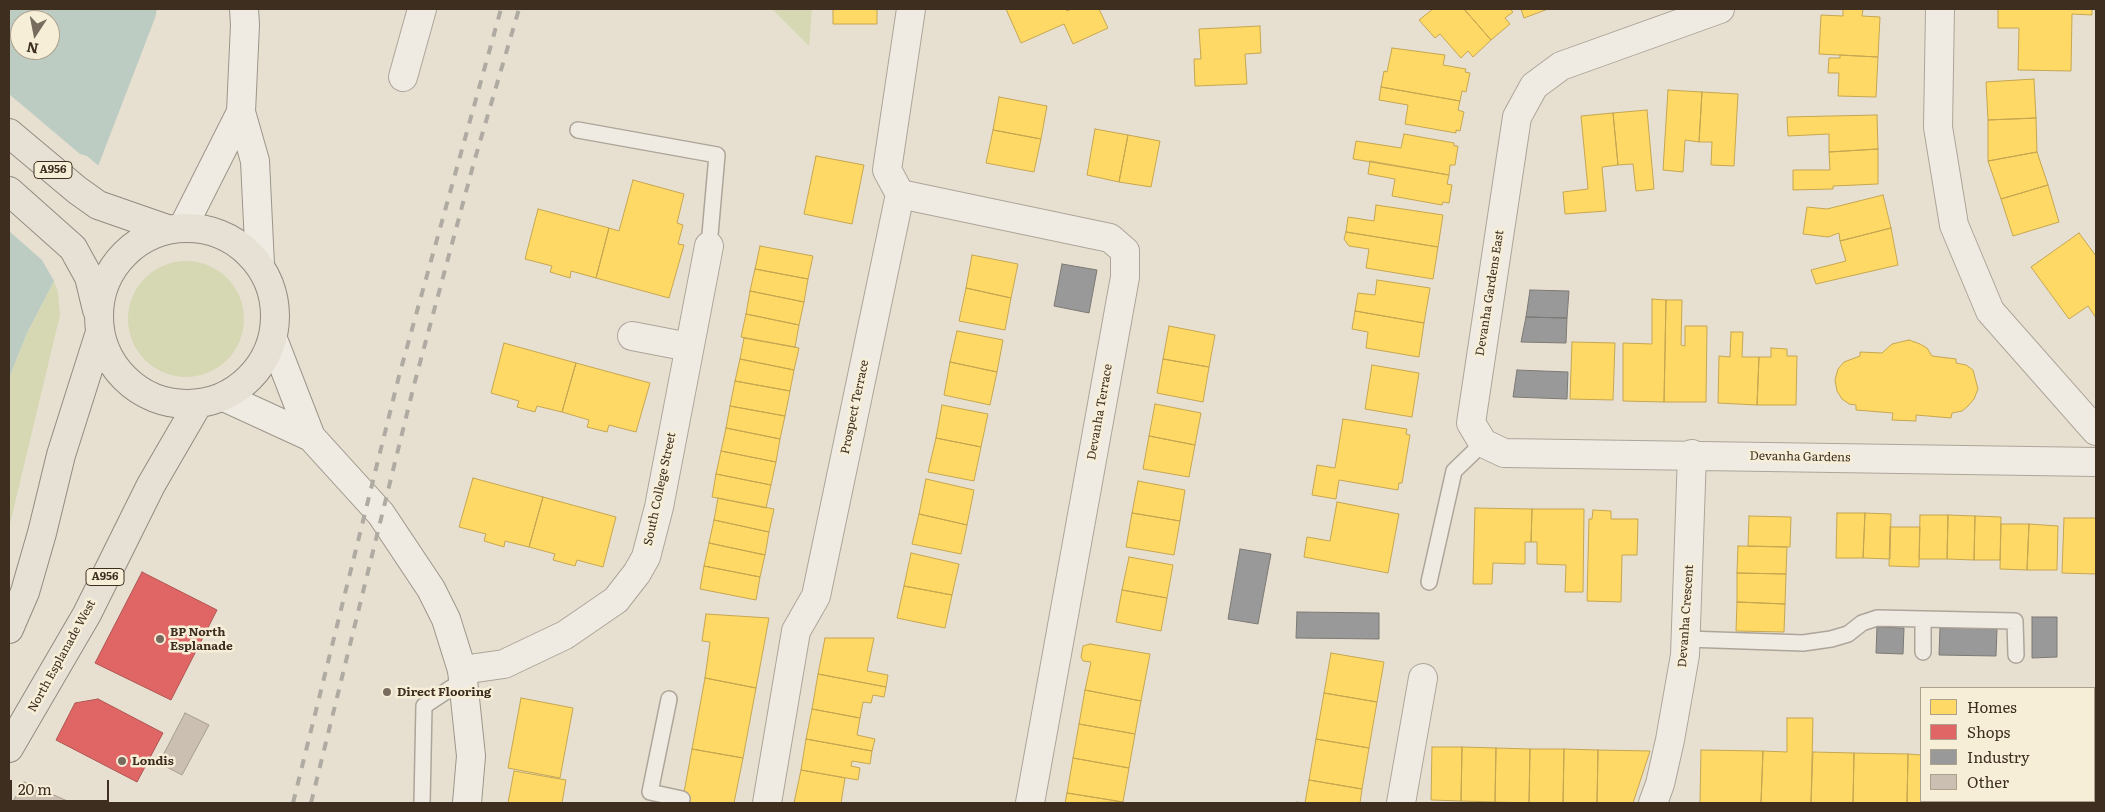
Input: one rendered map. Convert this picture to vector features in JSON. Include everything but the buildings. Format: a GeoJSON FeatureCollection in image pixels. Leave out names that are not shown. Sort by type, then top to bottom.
{"type":"FeatureCollection","features":[{"type":"Feature","properties":{"kind":"main road","name":"A956"},"geometry":{"type":"LineString","coordinates":[[9,133],[77,190],[98,205],[175,228],[212,231],[239,244],[260,265],[272,288],[276,314],[273,339],[262,364],[246,383],[224,397],[198,404],[168,403],[154,399],[134,388],[118,372],[110,359],[99,323],[89,276],[73,248],[9,191]]}},
{"type":"Feature","properties":{"kind":"main road","name":"A956"},"geometry":{"type":"LineString","coordinates":[[9,629],[25,592],[99,323],[102,291],[111,270],[126,251],[145,237],[175,228]]}},
{"type":"Feature","properties":{"kind":"main road","name":"North Esplanade West"},"geometry":{"type":"LineString","coordinates":[[9,748],[86,614],[155,477],[198,404]]}},
{"type":"Feature","properties":{"kind":"street"},"geometry":{"type":"LineString","coordinates":[[244,9],[246,25],[241,112],[255,161],[260,265]]}},
{"type":"Feature","properties":{"kind":"street"},"geometry":{"type":"LineString","coordinates":[[402,77],[422,9]]}},
{"type":"Feature","properties":{"kind":"street"},"geometry":{"type":"LineString","coordinates":[[900,194],[887,170],[911,9]]}},
{"type":"Feature","properties":{"kind":"street","name":"Devanha Gardens East"},"geometry":{"type":"LineString","coordinates":[[1493,448],[1471,423],[1517,117],[1534,86],[1561,66],[1720,9]]}},
{"type":"Feature","properties":{"kind":"street"},"geometry":{"type":"LineString","coordinates":[[1940,9],[1938,127],[1954,225],[1990,311],[2096,431]]}},
{"type":"Feature","properties":{"kind":"street"},"geometry":{"type":"LineString","coordinates":[[175,228],[241,112]]}},
{"type":"Feature","properties":{"kind":"street","name":"Prospect Terrace"},"geometry":{"type":"LineString","coordinates":[[767,803],[796,631],[816,596],[900,194]]}},
{"type":"Feature","properties":{"kind":"street","name":"Devanha Terrace"},"geometry":{"type":"LineString","coordinates":[[900,194],[1110,238],[1125,251],[1125,277],[1030,803]]}},
{"type":"Feature","properties":{"kind":"street","name":"South College Street"},"geometry":{"type":"LineString","coordinates":[[462,675],[504,664],[565,635],[616,600],[637,573],[646,557],[659,507],[709,246]]}},
{"type":"Feature","properties":{"kind":"street"},"geometry":{"type":"LineString","coordinates":[[632,336],[689,347]]}},
{"type":"Feature","properties":{"kind":"street"},"geometry":{"type":"LineString","coordinates":[[273,339],[311,436],[381,514],[431,589],[446,619],[462,675],[471,756],[467,803]]}},
{"type":"Feature","properties":{"kind":"street"},"geometry":{"type":"LineString","coordinates":[[224,397],[311,436]]}},
{"type":"Feature","properties":{"kind":"street","name":"Devanha Gardens"},"geometry":{"type":"LineString","coordinates":[[1493,448],[1835,459],[2096,462]]}},
{"type":"Feature","properties":{"kind":"street","name":"Devanha Crescent"},"geometry":{"type":"LineString","coordinates":[[1653,803],[1660,784],[1670,740],[1687,639],[1692,454]]}},
{"type":"Feature","properties":{"kind":"street"},"geometry":{"type":"LineString","coordinates":[[1401,803],[1423,678]]}},
{"type":"Feature","properties":{"kind":"lane","name":"South College Street"},"geometry":{"type":"LineString","coordinates":[[578,130],[716,155],[709,246]]}},
{"type":"Feature","properties":{"kind":"lane"},"geometry":{"type":"LineString","coordinates":[[1429,582],[1454,471],[1493,448]]}},
{"type":"Feature","properties":{"kind":"lane"},"geometry":{"type":"LineString","coordinates":[[1687,639],[1803,643],[1832,639],[1848,634],[1862,623],[1877,618],[2015,621],[2016,655]]}},
{"type":"Feature","properties":{"kind":"lane"},"geometry":{"type":"LineString","coordinates":[[1923,619],[1923,652]]}},
{"type":"Feature","properties":{"kind":"lane"},"geometry":{"type":"LineString","coordinates":[[422,803],[424,706],[462,675]]}},
{"type":"Feature","properties":{"kind":"lane"},"geometry":{"type":"LineString","coordinates":[[669,699],[650,792],[682,799]]}},
{"type":"Feature","properties":{"kind":"green space"},"geometry":{"type":"Polygon","coordinates":[[[772,9],[812,9],[809,46],[772,9]]]}},
{"type":"Feature","properties":{"kind":"green space"},"geometry":{"type":"Polygon","coordinates":[[[186,261],[208,265],[227,278],[240,297],[244,319],[240,341],[227,360],[208,373],[186,377],[164,373],[145,360],[132,341],[128,319],[132,297],[145,278],[164,265],[186,261]]]}},
{"type":"Feature","properties":{"kind":"green space"},"geometry":{"type":"Polygon","coordinates":[[[54,281],[58,292],[60,315],[9,528],[9,378],[27,333],[54,281]]]}},
{"type":"Feature","properties":{"kind":"shaded area"},"geometry":{"type":"Polygon","coordinates":[[[9,9],[157,9],[54,281],[27,333],[9,378],[9,9]]]}},
{"type":"Feature","properties":{"kind":"pier"},"geometry":{"type":"Polygon","coordinates":[[[9,94],[80,154],[87,156],[100,167],[61,269],[54,281],[42,260],[9,231],[9,94]]]}},
{"type":"Feature","properties":{"kind":"railway"},"geometry":{"type":"LineString","coordinates":[[293,803],[399,376],[501,9]]}},
{"type":"Feature","properties":{"kind":"railway"},"geometry":{"type":"LineString","coordinates":[[311,803],[414,385],[474,162],[519,9]]}},
{"type":"Feature","properties":{"kind":"place","name":"BP North Esplanade"},"geometry":{"type":"Point","coordinates":[160,639]}},
{"type":"Feature","properties":{"kind":"place","name":"Direct Flooring"},"geometry":{"type":"Point","coordinates":[387,692]}},
{"type":"Feature","properties":{"kind":"place","name":"Londis"},"geometry":{"type":"Point","coordinates":[122,761]}}]}
